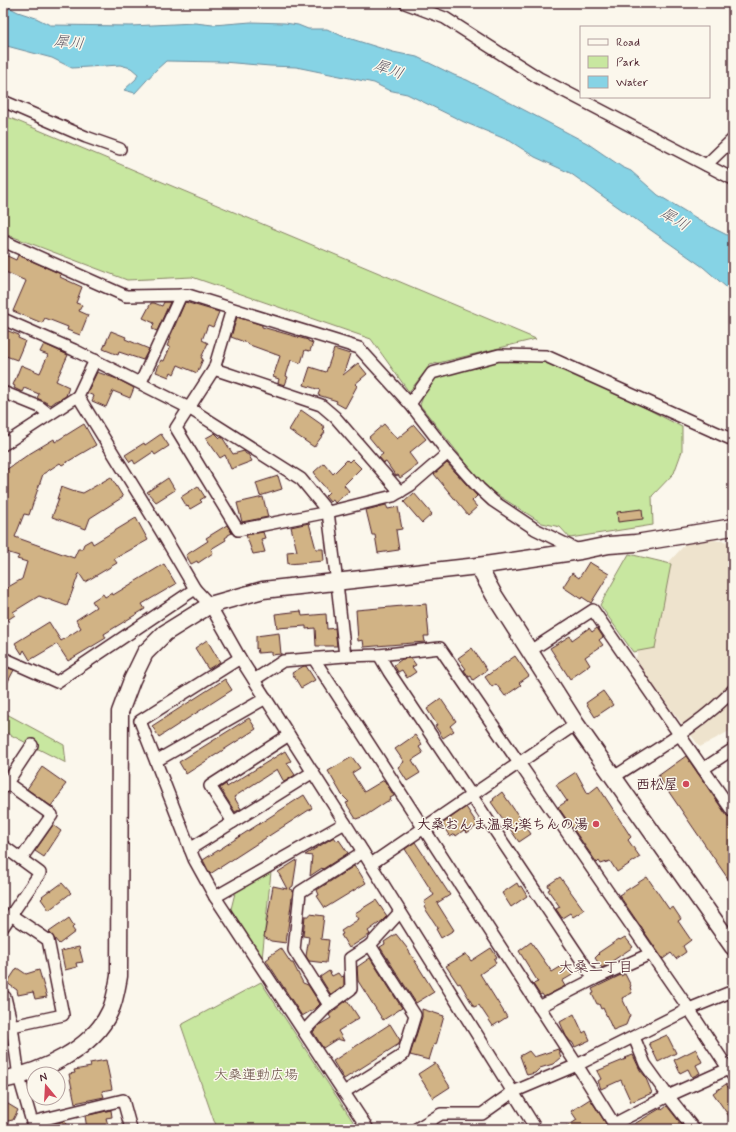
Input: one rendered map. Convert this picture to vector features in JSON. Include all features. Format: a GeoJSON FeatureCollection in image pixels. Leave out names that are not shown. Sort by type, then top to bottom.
{"type":"FeatureCollection","features":[{"type":"Feature","properties":{"kind":"street"},"geometry":{"type":"LineString","coordinates":[[405,3],[446,18],[539,78],[733,179]]}},
{"type":"Feature","properties":{"kind":"street"},"geometry":{"type":"LineString","coordinates":[[3,102],[86,137],[120,149]]}},
{"type":"Feature","properties":{"kind":"street"},"geometry":{"type":"LineString","coordinates":[[706,165],[733,139]]}},
{"type":"Feature","properties":{"kind":"street"},"geometry":{"type":"LineString","coordinates":[[3,241],[126,296],[188,295],[359,348],[410,404],[448,453],[479,488],[493,501],[535,529],[580,551]]}},
{"type":"Feature","properties":{"kind":"street"},"geometry":{"type":"LineString","coordinates":[[141,382],[181,295]]}},
{"type":"Feature","properties":{"kind":"street"},"geometry":{"type":"LineString","coordinates":[[232,309],[214,369],[176,428],[238,530],[328,512],[393,496],[411,485],[448,453]]}},
{"type":"Feature","properties":{"kind":"street"},"geometry":{"type":"LineString","coordinates":[[3,319],[141,382],[189,408],[301,479],[328,512],[345,656]]}},
{"type":"Feature","properties":{"kind":"street"},"geometry":{"type":"LineString","coordinates":[[410,404],[432,373],[499,355],[546,356],[733,440]]}},
{"type":"Feature","properties":{"kind":"street"},"geometry":{"type":"LineString","coordinates":[[3,445],[78,396],[95,360]]}},
{"type":"Feature","properties":{"kind":"street"},"geometry":{"type":"LineString","coordinates":[[214,369],[321,405],[335,417],[400,492]]}},
{"type":"Feature","properties":{"kind":"street"},"geometry":{"type":"LineString","coordinates":[[3,392],[40,407],[49,414]]}},
{"type":"Feature","properties":{"kind":"street"},"geometry":{"type":"LineString","coordinates":[[78,396],[162,532],[195,589],[210,605],[240,658],[371,864],[536,1129]]}},
{"type":"Feature","properties":{"kind":"street"},"geometry":{"type":"LineString","coordinates":[[3,1080],[19,1077],[61,1060],[92,1038],[111,1011],[119,976],[120,712],[132,680],[145,653],[165,633],[210,605],[263,590],[337,583],[478,566],[733,527]]}},
{"type":"Feature","properties":{"kind":"street"},"geometry":{"type":"LineString","coordinates":[[478,566],[494,595],[576,724],[733,947]]}},
{"type":"Feature","properties":{"kind":"street"},"geometry":{"type":"LineString","coordinates":[[3,658],[57,682],[195,589]]}},
{"type":"Feature","properties":{"kind":"street"},"geometry":{"type":"LineString","coordinates":[[530,651],[593,610],[733,812]]}},
{"type":"Feature","properties":{"kind":"street"},"geometry":{"type":"LineString","coordinates":[[254,680],[283,661],[345,656],[379,655],[440,648],[689,1009],[731,1073],[668,1096],[615,1126],[314,659]]}},
{"type":"Feature","properties":{"kind":"street"},"geometry":{"type":"LineString","coordinates":[[379,655],[594,979]]}},
{"type":"Feature","properties":{"kind":"street"},"geometry":{"type":"LineString","coordinates":[[240,658],[140,721],[194,859],[216,897],[368,1129]]}},
{"type":"Feature","properties":{"kind":"street"},"geometry":{"type":"LineString","coordinates":[[614,777],[679,734],[718,705],[733,690]]}},
{"type":"Feature","properties":{"kind":"street"},"geometry":{"type":"LineString","coordinates":[[156,761],[266,698]]}},
{"type":"Feature","properties":{"kind":"street"},"geometry":{"type":"LineString","coordinates":[[371,864],[576,724]]}},
{"type":"Feature","properties":{"kind":"street"},"geometry":{"type":"LineString","coordinates":[[233,822],[210,786],[289,735]]}},
{"type":"Feature","properties":{"kind":"street"},"geometry":{"type":"LineString","coordinates":[[21,859],[52,815],[5,786],[32,745]]}},
{"type":"Feature","properties":{"kind":"street"},"geometry":{"type":"LineString","coordinates":[[703,769],[733,749]]}},
{"type":"Feature","properties":{"kind":"street"},"geometry":{"type":"LineString","coordinates":[[190,849],[313,772]]}},
{"type":"Feature","properties":{"kind":"street"},"geometry":{"type":"LineString","coordinates":[[216,897],[345,823]]}},
{"type":"Feature","properties":{"kind":"street"},"geometry":{"type":"LineString","coordinates":[[3,846],[40,873],[3,926]]}},
{"type":"Feature","properties":{"kind":"street"},"geometry":{"type":"LineString","coordinates":[[329,1005],[294,950],[300,892],[363,852]]}},
{"type":"Feature","properties":{"kind":"street"},"geometry":{"type":"LineString","coordinates":[[304,1031],[329,1005],[351,989],[350,958],[370,946],[400,912]]}},
{"type":"Feature","properties":{"kind":"street"},"geometry":{"type":"LineString","coordinates":[[11,915],[48,940],[63,1015],[12,1026]]}},
{"type":"Feature","properties":{"kind":"street"},"geometry":{"type":"LineString","coordinates":[[344,1092],[404,1055],[415,1015],[370,946]]}},
{"type":"Feature","properties":{"kind":"street"},"geometry":{"type":"LineString","coordinates":[[539,1007],[594,979],[650,954]]}},
{"type":"Feature","properties":{"kind":"street"},"geometry":{"type":"LineString","coordinates":[[416,1129],[441,1114],[482,1114],[513,1092],[577,1065],[689,1009],[733,991]]}},
{"type":"Feature","properties":{"kind":"street"},"geometry":{"type":"LineString","coordinates":[[3,996],[5,997],[12,1026],[19,1077],[33,1126],[123,1100],[131,1129]]}},
{"type":"Feature","properties":{"kind":"street"},"geometry":{"type":"LineString","coordinates":[[634,1037],[645,1064],[694,1129]]}},
{"type":"Feature","properties":{"kind":"shaded area"},"geometry":{"type":"Polygon","coordinates":[[[691,538],[733,542],[733,729],[700,747],[635,662],[658,574],[691,538]]]}},
{"type":"Feature","properties":{"kind":"green space"},"geometry":{"type":"Polygon","coordinates":[[[3,115],[536,339],[430,365],[409,392],[371,339],[192,277],[127,280],[3,233],[3,115]]]}},
{"type":"Feature","properties":{"kind":"green space"},"geometry":{"type":"Polygon","coordinates":[[[499,355],[546,356],[682,427],[682,451],[674,473],[652,496],[653,525],[570,538],[560,527],[542,523],[485,487],[420,405],[432,373],[499,355]]]}},
{"type":"Feature","properties":{"kind":"green space"},"geometry":{"type":"Polygon","coordinates":[[[629,554],[671,564],[655,648],[633,652],[600,605],[629,554]]]}},
{"type":"Feature","properties":{"kind":"green space"},"geometry":{"type":"Polygon","coordinates":[[[3,712],[64,745],[66,763],[3,731],[3,712]]]}},
{"type":"Feature","properties":{"kind":"green space"},"geometry":{"type":"Polygon","coordinates":[[[271,872],[262,959],[231,909],[235,893],[271,872]]]}},
{"type":"Feature","properties":{"kind":"green space","name":"大桑運動広場"},"geometry":{"type":"Polygon","coordinates":[[[261,982],[358,1129],[219,1129],[214,1121],[181,1025],[261,982]]]}},
{"type":"Feature","properties":{"kind":"water","name":"犀川"},"geometry":{"type":"Polygon","coordinates":[[[3,4],[50,25],[131,26],[195,23],[213,25],[251,22],[285,23],[298,25],[308,29],[327,29],[342,36],[393,52],[417,57],[467,80],[587,143],[622,167],[631,171],[658,195],[713,228],[733,238],[733,293],[703,267],[570,173],[535,157],[510,141],[464,122],[407,94],[388,90],[374,83],[296,67],[223,62],[166,61],[135,93],[124,90],[136,79],[138,74],[131,68],[120,65],[72,68],[52,58],[3,45],[3,4]]]}},
{"type":"Feature","properties":{"kind":"building"},"geometry":{"type":"Polygon","coordinates":[[[3,254],[16,260],[18,255],[61,274],[60,277],[82,287],[76,303],[82,305],[79,311],[88,315],[80,335],[67,330],[68,327],[45,318],[42,323],[13,311],[26,281],[3,271],[3,254]]]}},
{"type":"Feature","properties":{"kind":"building"},"geometry":{"type":"Polygon","coordinates":[[[164,302],[170,302],[157,331],[152,329],[154,323],[143,318],[151,303],[162,306],[164,302]]]}},
{"type":"Feature","properties":{"kind":"building"},"geometry":{"type":"Polygon","coordinates":[[[185,302],[219,312],[213,327],[208,325],[202,340],[208,343],[201,358],[203,359],[197,373],[178,365],[174,374],[171,372],[169,377],[156,372],[161,360],[164,361],[170,347],[167,346],[185,302]]]}},
{"type":"Feature","properties":{"kind":"building"},"geometry":{"type":"Polygon","coordinates":[[[237,317],[262,325],[262,327],[308,340],[313,343],[310,351],[305,350],[301,363],[291,360],[285,385],[278,383],[279,379],[273,377],[280,356],[231,337],[237,317]]]}},
{"type":"Feature","properties":{"kind":"building"},"geometry":{"type":"Polygon","coordinates":[[[3,329],[19,335],[18,338],[25,341],[17,360],[3,355],[3,329]]]}},
{"type":"Feature","properties":{"kind":"building"},"geometry":{"type":"Polygon","coordinates":[[[111,331],[126,337],[125,339],[149,349],[143,360],[119,352],[118,355],[103,349],[111,331]]]}},
{"type":"Feature","properties":{"kind":"building"},"geometry":{"type":"Polygon","coordinates":[[[44,344],[68,355],[56,381],[69,387],[66,396],[51,405],[37,398],[39,394],[24,388],[22,392],[14,388],[15,386],[13,385],[21,365],[40,373],[48,355],[40,352],[44,344]]]}},
{"type":"Feature","properties":{"kind":"building"},"geometry":{"type":"Polygon","coordinates":[[[334,349],[350,354],[343,375],[358,363],[367,374],[355,384],[357,386],[345,408],[336,403],[337,401],[318,395],[320,390],[304,385],[310,367],[326,372],[334,349]]]}},
{"type":"Feature","properties":{"kind":"building"},"geometry":{"type":"Polygon","coordinates":[[[97,372],[117,379],[134,388],[130,398],[113,391],[106,407],[92,401],[94,396],[87,393],[97,372]]]}},
{"type":"Feature","properties":{"kind":"building"},"geometry":{"type":"Polygon","coordinates":[[[301,410],[325,427],[323,430],[325,432],[314,447],[289,430],[301,410]]]}},
{"type":"Feature","properties":{"kind":"building"},"geometry":{"type":"Polygon","coordinates":[[[84,424],[96,445],[62,465],[60,463],[43,474],[29,515],[24,514],[15,537],[74,558],[78,549],[82,549],[84,544],[91,540],[93,544],[136,518],[148,540],[114,559],[117,563],[85,582],[79,573],[67,606],[39,596],[13,612],[15,615],[3,623],[3,590],[22,579],[27,562],[17,559],[19,556],[3,551],[3,500],[7,489],[3,487],[3,472],[54,439],[55,442],[84,424]]]}},
{"type":"Feature","properties":{"kind":"building"},"geometry":{"type":"Polygon","coordinates":[[[384,424],[397,439],[414,425],[426,439],[409,453],[418,465],[400,478],[398,475],[396,476],[386,462],[384,463],[379,457],[383,454],[369,437],[384,424]]]}},
{"type":"Feature","properties":{"kind":"building"},"geometry":{"type":"Polygon","coordinates":[[[215,433],[220,438],[222,437],[233,454],[244,451],[248,454],[252,461],[231,469],[225,455],[220,458],[206,438],[215,433]]]}},
{"type":"Feature","properties":{"kind":"building"},"geometry":{"type":"Polygon","coordinates":[[[161,434],[169,446],[155,455],[153,452],[135,464],[133,460],[130,462],[125,455],[144,443],[145,445],[161,434]]]}},
{"type":"Feature","properties":{"kind":"building"},"geometry":{"type":"Polygon","coordinates":[[[352,459],[361,468],[344,485],[349,491],[335,503],[333,500],[330,502],[325,496],[329,492],[315,476],[316,475],[314,472],[324,463],[333,474],[347,460],[349,462],[352,459]]]}},
{"type":"Feature","properties":{"kind":"building"},"geometry":{"type":"Polygon","coordinates":[[[447,463],[477,496],[472,501],[477,507],[468,515],[434,474],[447,463]]]}},
{"type":"Feature","properties":{"kind":"building"},"geometry":{"type":"Polygon","coordinates":[[[278,476],[282,489],[260,496],[256,483],[278,476]]]}},
{"type":"Feature","properties":{"kind":"building"},"geometry":{"type":"Polygon","coordinates":[[[111,477],[123,497],[90,518],[86,529],[52,517],[59,499],[57,499],[61,487],[83,493],[111,477]]]}},
{"type":"Feature","properties":{"kind":"building"},"geometry":{"type":"Polygon","coordinates":[[[168,478],[175,490],[156,502],[147,492],[168,478]]]}},
{"type":"Feature","properties":{"kind":"building"},"geometry":{"type":"Polygon","coordinates":[[[198,486],[205,497],[200,500],[202,502],[190,509],[181,497],[198,486]]]}},
{"type":"Feature","properties":{"kind":"building"},"geometry":{"type":"Polygon","coordinates":[[[414,493],[432,514],[422,523],[404,502],[414,493]]]}},
{"type":"Feature","properties":{"kind":"building"},"geometry":{"type":"Polygon","coordinates":[[[263,497],[268,517],[242,522],[237,503],[263,497]]]}},
{"type":"Feature","properties":{"kind":"building"},"geometry":{"type":"Polygon","coordinates":[[[386,505],[388,509],[398,507],[402,529],[396,530],[399,550],[378,553],[375,535],[372,535],[366,510],[386,505]]]}},
{"type":"Feature","properties":{"kind":"building"},"geometry":{"type":"Polygon","coordinates":[[[642,509],[643,519],[618,522],[617,512],[642,509]]]}},
{"type":"Feature","properties":{"kind":"building"},"geometry":{"type":"Polygon","coordinates":[[[309,523],[316,549],[323,549],[324,561],[288,564],[287,552],[297,551],[291,527],[309,523]]]}},
{"type":"Feature","properties":{"kind":"building"},"geometry":{"type":"Polygon","coordinates":[[[227,525],[232,533],[225,538],[226,540],[211,549],[213,553],[198,563],[197,561],[191,564],[186,555],[208,541],[206,538],[227,525]]]}},
{"type":"Feature","properties":{"kind":"building"},"geometry":{"type":"Polygon","coordinates":[[[263,532],[265,538],[261,539],[265,552],[253,554],[246,535],[263,532]]]}},
{"type":"Feature","properties":{"kind":"building"},"geometry":{"type":"Polygon","coordinates":[[[589,562],[609,574],[591,603],[582,597],[581,599],[563,587],[572,573],[579,578],[589,562]]]}},
{"type":"Feature","properties":{"kind":"building"},"geometry":{"type":"Polygon","coordinates":[[[164,564],[176,584],[142,604],[145,609],[104,634],[106,638],[68,661],[57,644],[30,660],[24,650],[22,654],[15,643],[49,622],[61,641],[81,628],[76,620],[96,607],[92,601],[103,594],[105,597],[112,593],[113,595],[164,564]]]}},
{"type":"Feature","properties":{"kind":"building"},"geometry":{"type":"Polygon","coordinates":[[[426,604],[429,636],[424,636],[425,642],[364,647],[363,640],[358,641],[356,610],[426,604]]]}},
{"type":"Feature","properties":{"kind":"building"},"geometry":{"type":"Polygon","coordinates":[[[301,611],[302,616],[326,614],[327,629],[335,628],[337,646],[316,646],[315,628],[306,629],[306,626],[277,628],[275,614],[301,611]]]}},
{"type":"Feature","properties":{"kind":"building"},"geometry":{"type":"Polygon","coordinates":[[[589,628],[592,632],[597,628],[603,637],[599,640],[603,645],[585,657],[590,665],[570,679],[550,648],[570,636],[572,640],[589,628]]]}},
{"type":"Feature","properties":{"kind":"building"},"geometry":{"type":"Polygon","coordinates":[[[279,633],[281,654],[271,655],[271,652],[258,653],[257,648],[256,649],[256,636],[279,633]]]}},
{"type":"Feature","properties":{"kind":"building"},"geometry":{"type":"Polygon","coordinates":[[[207,640],[220,662],[208,669],[195,648],[207,640]]]}},
{"type":"Feature","properties":{"kind":"building"},"geometry":{"type":"Polygon","coordinates":[[[472,648],[487,670],[473,680],[464,670],[466,669],[458,658],[472,648]]]}},
{"type":"Feature","properties":{"kind":"building"},"geometry":{"type":"Polygon","coordinates":[[[515,656],[529,676],[519,683],[521,685],[505,696],[496,684],[492,687],[485,677],[515,656]]]}},
{"type":"Feature","properties":{"kind":"building"},"geometry":{"type":"Polygon","coordinates":[[[411,658],[416,665],[412,667],[416,672],[407,678],[402,670],[398,672],[394,665],[402,659],[411,658]]]}},
{"type":"Feature","properties":{"kind":"building"},"geometry":{"type":"Polygon","coordinates":[[[3,666],[14,670],[3,691],[3,666]]]}},
{"type":"Feature","properties":{"kind":"building"},"geometry":{"type":"Polygon","coordinates":[[[306,666],[315,680],[301,688],[292,673],[306,666]]]}},
{"type":"Feature","properties":{"kind":"building"},"geometry":{"type":"Polygon","coordinates":[[[225,679],[232,690],[159,737],[152,726],[225,679]]]}},
{"type":"Feature","properties":{"kind":"building"},"geometry":{"type":"Polygon","coordinates":[[[603,691],[613,705],[595,717],[586,703],[603,691]]]}},
{"type":"Feature","properties":{"kind":"building"},"geometry":{"type":"Polygon","coordinates":[[[441,699],[456,721],[450,726],[454,731],[443,738],[435,726],[437,725],[427,709],[441,699]]]}},
{"type":"Feature","properties":{"kind":"building"},"geometry":{"type":"Polygon","coordinates":[[[249,718],[256,729],[186,774],[179,762],[249,718]]]}},
{"type":"Feature","properties":{"kind":"building"},"geometry":{"type":"Polygon","coordinates":[[[415,735],[422,745],[419,747],[423,753],[412,760],[420,773],[407,781],[398,767],[404,762],[395,749],[415,735]]]}},
{"type":"Feature","properties":{"kind":"building"},"geometry":{"type":"Polygon","coordinates":[[[285,751],[291,761],[287,763],[295,775],[284,782],[277,769],[234,797],[241,809],[235,812],[220,788],[226,784],[227,787],[285,751]]]}},
{"type":"Feature","properties":{"kind":"building"},"geometry":{"type":"Polygon","coordinates":[[[686,756],[727,816],[733,819],[733,886],[658,776],[686,756]]]}},
{"type":"Feature","properties":{"kind":"building"},"geometry":{"type":"Polygon","coordinates":[[[352,757],[360,768],[352,773],[364,792],[384,780],[394,796],[390,798],[391,800],[365,816],[356,819],[346,803],[349,802],[342,795],[328,771],[352,757]]]}},
{"type":"Feature","properties":{"kind":"building"},"geometry":{"type":"Polygon","coordinates":[[[42,767],[66,784],[51,806],[27,789],[42,767]]]}},
{"type":"Feature","properties":{"kind":"building","name":"大桑おんま温泉;楽ちんの湯"},"geometry":{"type":"Polygon","coordinates":[[[576,772],[588,794],[598,786],[631,837],[628,840],[640,857],[617,872],[610,861],[601,864],[599,861],[597,863],[558,807],[567,801],[556,785],[576,772]]]}},
{"type":"Feature","properties":{"kind":"building"},"geometry":{"type":"Polygon","coordinates":[[[502,792],[531,834],[519,842],[491,802],[502,792]]]}},
{"type":"Feature","properties":{"kind":"building"},"geometry":{"type":"Polygon","coordinates":[[[304,795],[312,808],[210,874],[203,860],[304,795]]]}},
{"type":"Feature","properties":{"kind":"building"},"geometry":{"type":"Polygon","coordinates":[[[466,807],[478,825],[467,833],[464,830],[456,836],[455,834],[450,837],[442,824],[466,807]]]}},
{"type":"Feature","properties":{"kind":"building"},"geometry":{"type":"Polygon","coordinates":[[[53,825],[61,831],[44,857],[35,851],[53,825]]]}},
{"type":"Feature","properties":{"kind":"building"},"geometry":{"type":"Polygon","coordinates":[[[334,837],[337,841],[339,840],[348,853],[310,876],[312,856],[305,855],[334,837]]]}},
{"type":"Feature","properties":{"kind":"building"},"geometry":{"type":"Polygon","coordinates":[[[415,842],[450,895],[437,903],[454,930],[441,938],[436,929],[438,928],[424,907],[426,906],[424,902],[434,895],[405,849],[415,842]]]}},
{"type":"Feature","properties":{"kind":"building"},"geometry":{"type":"Polygon","coordinates":[[[297,860],[293,886],[289,889],[293,890],[286,943],[271,941],[264,937],[273,886],[287,889],[278,872],[297,860]]]}},
{"type":"Feature","properties":{"kind":"building"},"geometry":{"type":"Polygon","coordinates":[[[354,866],[366,883],[325,908],[317,896],[319,895],[317,890],[354,866]]]}},
{"type":"Feature","properties":{"kind":"building"},"geometry":{"type":"Polygon","coordinates":[[[560,877],[584,910],[573,917],[570,913],[562,918],[556,909],[560,907],[548,890],[550,889],[548,885],[560,877]]]}},
{"type":"Feature","properties":{"kind":"building"},"geometry":{"type":"Polygon","coordinates":[[[647,877],[669,909],[673,907],[681,919],[678,921],[691,940],[683,946],[686,952],[676,959],[671,953],[663,959],[619,895],[647,877]]]}},
{"type":"Feature","properties":{"kind":"building"},"geometry":{"type":"Polygon","coordinates":[[[62,883],[71,893],[49,910],[41,899],[43,897],[42,896],[62,883]]]}},
{"type":"Feature","properties":{"kind":"building"},"geometry":{"type":"Polygon","coordinates":[[[517,883],[519,887],[521,886],[527,896],[511,907],[502,893],[517,883]]]}},
{"type":"Feature","properties":{"kind":"building"},"geometry":{"type":"Polygon","coordinates":[[[376,900],[387,916],[368,931],[370,934],[369,935],[349,948],[341,935],[343,934],[341,931],[359,919],[355,913],[376,900]]]}},
{"type":"Feature","properties":{"kind":"building"},"geometry":{"type":"Polygon","coordinates":[[[310,914],[324,916],[321,939],[329,940],[326,963],[309,961],[306,956],[309,937],[303,936],[305,916],[310,916],[310,914]]]}},
{"type":"Feature","properties":{"kind":"building"},"geometry":{"type":"Polygon","coordinates":[[[69,918],[74,926],[72,928],[75,932],[59,944],[49,932],[69,918]]]}},
{"type":"Feature","properties":{"kind":"building"},"geometry":{"type":"Polygon","coordinates":[[[396,934],[407,948],[434,992],[416,1003],[380,947],[385,944],[384,942],[396,934]]]}},
{"type":"Feature","properties":{"kind":"building"},"geometry":{"type":"Polygon","coordinates":[[[625,937],[633,947],[602,968],[595,958],[599,954],[598,953],[619,939],[620,940],[625,937]]]}},
{"type":"Feature","properties":{"kind":"building"},"geometry":{"type":"Polygon","coordinates":[[[531,942],[552,972],[567,963],[574,974],[562,981],[565,986],[544,997],[542,994],[540,995],[533,984],[538,982],[519,951],[531,942]]]}},
{"type":"Feature","properties":{"kind":"building"},"geometry":{"type":"Polygon","coordinates":[[[79,947],[83,962],[76,963],[77,967],[65,970],[61,951],[79,947]]]}},
{"type":"Feature","properties":{"kind":"building"},"geometry":{"type":"Polygon","coordinates":[[[281,948],[291,963],[293,963],[303,983],[308,985],[320,1004],[302,1016],[266,960],[270,957],[269,956],[281,948]]]}},
{"type":"Feature","properties":{"kind":"building"},"geometry":{"type":"Polygon","coordinates":[[[491,948],[497,957],[494,959],[496,963],[480,974],[507,1017],[493,1026],[479,1005],[474,1007],[460,983],[458,984],[446,966],[466,954],[471,961],[491,948]]]}},
{"type":"Feature","properties":{"kind":"building"},"geometry":{"type":"Polygon","coordinates":[[[370,958],[402,1008],[383,1020],[358,981],[357,967],[370,958]]]}},
{"type":"Feature","properties":{"kind":"building"},"geometry":{"type":"Polygon","coordinates":[[[17,968],[26,974],[39,970],[47,997],[35,999],[33,992],[18,995],[17,990],[7,983],[17,968]]]}},
{"type":"Feature","properties":{"kind":"building"},"geometry":{"type":"Polygon","coordinates":[[[329,971],[332,976],[338,973],[341,977],[344,976],[344,986],[331,995],[320,977],[329,971]]]}},
{"type":"Feature","properties":{"kind":"building"},"geometry":{"type":"Polygon","coordinates":[[[625,974],[631,986],[632,993],[622,998],[630,1015],[626,1025],[613,1030],[603,1008],[601,1009],[599,1004],[597,1004],[592,994],[594,993],[592,989],[625,974]]]}},
{"type":"Feature","properties":{"kind":"building"},"geometry":{"type":"Polygon","coordinates":[[[347,1000],[359,1018],[338,1031],[344,1041],[337,1039],[323,1048],[313,1032],[319,1025],[331,1018],[329,1015],[347,1000]]]}},
{"type":"Feature","properties":{"kind":"building"},"geometry":{"type":"Polygon","coordinates":[[[422,1009],[444,1016],[436,1045],[434,1044],[429,1060],[410,1055],[422,1017],[422,1009]]]}},
{"type":"Feature","properties":{"kind":"building"},"geometry":{"type":"Polygon","coordinates":[[[574,1014],[583,1033],[586,1031],[590,1040],[575,1047],[566,1036],[560,1022],[574,1014]]]}},
{"type":"Feature","properties":{"kind":"building"},"geometry":{"type":"Polygon","coordinates":[[[390,1024],[400,1040],[399,1044],[344,1079],[333,1061],[390,1024]]]}},
{"type":"Feature","properties":{"kind":"building"},"geometry":{"type":"Polygon","coordinates":[[[667,1035],[676,1053],[658,1062],[649,1043],[667,1035]]]}},
{"type":"Feature","properties":{"kind":"building"},"geometry":{"type":"Polygon","coordinates":[[[558,1049],[561,1057],[553,1064],[540,1068],[535,1073],[527,1075],[520,1056],[529,1051],[534,1057],[558,1049]]]}},
{"type":"Feature","properties":{"kind":"building"},"geometry":{"type":"Polygon","coordinates":[[[696,1049],[702,1062],[696,1065],[700,1073],[692,1077],[688,1069],[680,1073],[674,1060],[696,1049]]]}},
{"type":"Feature","properties":{"kind":"building"},"geometry":{"type":"Polygon","coordinates":[[[633,1055],[640,1070],[645,1076],[652,1093],[631,1102],[621,1080],[601,1089],[598,1081],[601,1079],[597,1071],[633,1055]]]}},
{"type":"Feature","properties":{"kind":"building"},"geometry":{"type":"Polygon","coordinates":[[[106,1060],[112,1089],[102,1091],[104,1097],[75,1103],[69,1074],[75,1073],[74,1070],[91,1067],[90,1063],[106,1060]]]}},
{"type":"Feature","properties":{"kind":"building"},"geometry":{"type":"Polygon","coordinates":[[[435,1063],[450,1087],[433,1098],[418,1074],[435,1063]]]}},
{"type":"Feature","properties":{"kind":"building"},"geometry":{"type":"Polygon","coordinates":[[[726,1084],[733,1094],[733,1122],[713,1093],[726,1084]]]}},
{"type":"Feature","properties":{"kind":"building"},"geometry":{"type":"Polygon","coordinates":[[[590,1099],[607,1125],[601,1129],[563,1129],[577,1120],[571,1111],[590,1099]]]}},
{"type":"Feature","properties":{"kind":"building"},"geometry":{"type":"Polygon","coordinates":[[[3,1101],[18,1110],[13,1120],[8,1121],[3,1118],[3,1101]]]}},
{"type":"Feature","properties":{"kind":"building"},"geometry":{"type":"Polygon","coordinates":[[[667,1106],[685,1129],[626,1129],[661,1108],[662,1110],[667,1106]]]}},
{"type":"Feature","properties":{"kind":"building"},"geometry":{"type":"Polygon","coordinates":[[[111,1110],[112,1117],[106,1118],[108,1125],[87,1129],[85,1116],[111,1110]]]}},
{"type":"Feature","properties":{"kind":"building"},"geometry":{"type":"Polygon","coordinates":[[[65,1121],[67,1129],[42,1129],[42,1127],[65,1121]]]}},
{"type":"Feature","properties":{"kind":"place","name":"西松屋"},"geometry":{"type":"Point","coordinates":[686,784]}},
{"type":"Feature","properties":{"kind":"place","name":"大桑おんま温泉;楽ちんの湯"},"geometry":{"type":"Point","coordinates":[596,824]}},
{"type":"Feature","properties":{"kind":"district","name":"大桑二丁目"},"geometry":{"type":"Point","coordinates":[596,967]}}]}
